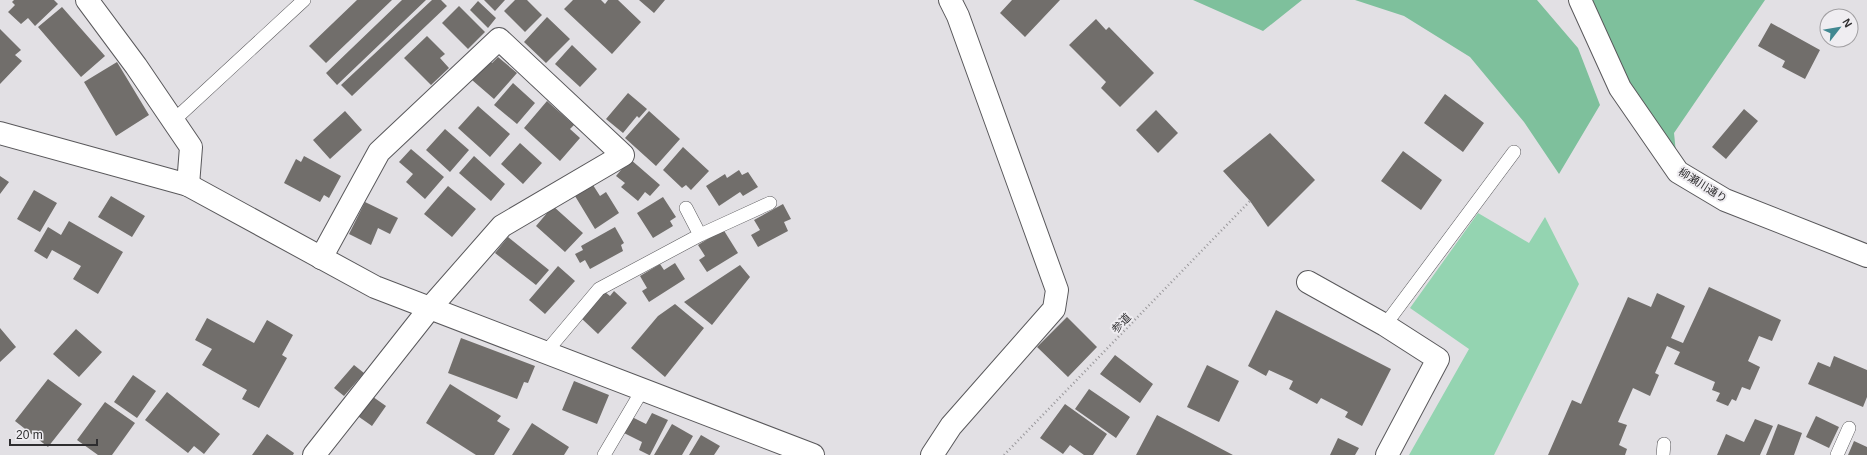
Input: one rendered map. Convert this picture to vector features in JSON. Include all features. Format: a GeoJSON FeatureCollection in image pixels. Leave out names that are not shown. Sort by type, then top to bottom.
{"type":"FeatureCollection","features":[{"type":"Feature","properties":{"kind":"street"},"geometry":{"type":"LineString","coordinates":[[87,0],[191,147],[188,185]]}},
{"type":"Feature","properties":{"kind":"street"},"geometry":{"type":"LineString","coordinates":[[932,455],[951,426],[1054,309],[1057,290],[958,16],[950,0]]}},
{"type":"Feature","properties":{"kind":"street","name":"柳瀬川通り"},"geometry":{"type":"LineString","coordinates":[[1580,0],[1620,88],[1678,172],[1724,200],[1867,256]]}},
{"type":"Feature","properties":{"kind":"street"},"geometry":{"type":"LineString","coordinates":[[314,455],[430,308],[502,226],[623,155],[500,38],[380,152],[321,258]]}},
{"type":"Feature","properties":{"kind":"street"},"geometry":{"type":"LineString","coordinates":[[0,133],[188,185],[375,287],[813,455]]}},
{"type":"Feature","properties":{"kind":"street"},"geometry":{"type":"LineString","coordinates":[[1308,282],[1385,325],[1438,359],[1387,455]]}},
{"type":"Feature","properties":{"kind":"lane"},"geometry":{"type":"LineString","coordinates":[[173,121],[304,0]]}},
{"type":"Feature","properties":{"kind":"lane"},"geometry":{"type":"LineString","coordinates":[[1385,325],[1514,152]]}},
{"type":"Feature","properties":{"kind":"lane"},"geometry":{"type":"LineString","coordinates":[[546,352],[598,289],[700,235],[770,203]]}},
{"type":"Feature","properties":{"kind":"lane"},"geometry":{"type":"LineString","coordinates":[[686,208],[700,235]]}},
{"type":"Feature","properties":{"kind":"lane"},"geometry":{"type":"LineString","coordinates":[[604,455],[643,389]]}},
{"type":"Feature","properties":{"kind":"lane"},"geometry":{"type":"LineString","coordinates":[[1837,455],[1849,428]]}},
{"type":"Feature","properties":{"kind":"path","name":"参道"},"geometry":{"type":"LineString","coordinates":[[1004,455],[1250,201]]}},
{"type":"Feature","properties":{"kind":"green space"},"geometry":{"type":"Polygon","coordinates":[[[1193,0],[1302,0],[1263,31],[1193,0]]]}},
{"type":"Feature","properties":{"kind":"green space"},"geometry":{"type":"Polygon","coordinates":[[[1355,0],[1537,0],[1578,48],[1600,105],[1559,174],[1524,122],[1470,57],[1404,16],[1355,0]]]}},
{"type":"Feature","properties":{"kind":"green space"},"geometry":{"type":"Polygon","coordinates":[[[1580,0],[1765,0],[1674,133],[1678,172],[1580,0]]]}},
{"type":"Feature","properties":{"kind":"green space"},"geometry":{"type":"Polygon","coordinates":[[[1478,213],[1529,243],[1545,217],[1579,284],[1494,455],[1409,455],[1469,349],[1410,308],[1478,213]]]}},
{"type":"Feature","properties":{"kind":"building"},"geometry":{"type":"Polygon","coordinates":[[[14,0],[54,0],[58,4],[35,26],[28,18],[21,24],[8,12],[15,5],[12,2],[14,0]]]}},
{"type":"Feature","properties":{"kind":"building"},"geometry":{"type":"Polygon","coordinates":[[[357,0],[392,0],[326,63],[309,46],[357,0]]]}},
{"type":"Feature","properties":{"kind":"building"},"geometry":{"type":"Polygon","coordinates":[[[402,0],[426,0],[337,85],[326,73],[402,0]]]}},
{"type":"Feature","properties":{"kind":"building"},"geometry":{"type":"Polygon","coordinates":[[[432,0],[441,0],[447,6],[352,96],[341,85],[432,0]]]}},
{"type":"Feature","properties":{"kind":"building"},"geometry":{"type":"Polygon","coordinates":[[[484,0],[505,0],[495,11],[484,0]]]}},
{"type":"Feature","properties":{"kind":"building"},"geometry":{"type":"Polygon","coordinates":[[[515,0],[527,0],[542,15],[525,32],[504,11],[515,0]]]}},
{"type":"Feature","properties":{"kind":"building"},"geometry":{"type":"Polygon","coordinates":[[[573,0],[601,0],[605,4],[608,0],[618,0],[641,22],[612,54],[564,9],[573,0]]]}},
{"type":"Feature","properties":{"kind":"building"},"geometry":{"type":"Polygon","coordinates":[[[639,0],[665,0],[654,13],[639,0]]]}},
{"type":"Feature","properties":{"kind":"building"},"geometry":{"type":"Polygon","coordinates":[[[1012,0],[1060,0],[1025,37],[1000,13],[1012,0]]]}},
{"type":"Feature","properties":{"kind":"building"},"geometry":{"type":"Polygon","coordinates":[[[478,1],[496,18],[488,28],[470,10],[478,1]]]}},
{"type":"Feature","properties":{"kind":"building"},"geometry":{"type":"Polygon","coordinates":[[[459,6],[485,32],[468,49],[442,23],[459,6]]]}},
{"type":"Feature","properties":{"kind":"building"},"geometry":{"type":"Polygon","coordinates":[[[62,7],[105,56],[81,77],[38,27],[62,7]]]}},
{"type":"Feature","properties":{"kind":"building"},"geometry":{"type":"Polygon","coordinates":[[[547,17],[570,39],[546,63],[524,42],[547,17]]]}},
{"type":"Feature","properties":{"kind":"building"},"geometry":{"type":"Polygon","coordinates":[[[1096,19],[1106,30],[1109,27],[1154,73],[1120,107],[1101,88],[1106,82],[1069,45],[1096,19]]]}},
{"type":"Feature","properties":{"kind":"building"},"geometry":{"type":"Polygon","coordinates":[[[1771,23],[1820,50],[1805,79],[1782,67],[1785,61],[1758,46],[1771,23]]]}},
{"type":"Feature","properties":{"kind":"building"},"geometry":{"type":"Polygon","coordinates":[[[0,29],[21,50],[15,55],[22,61],[0,84],[0,29]]]}},
{"type":"Feature","properties":{"kind":"building"},"geometry":{"type":"Polygon","coordinates":[[[427,36],[445,54],[440,58],[449,68],[431,85],[404,58],[427,36]]]}},
{"type":"Feature","properties":{"kind":"building"},"geometry":{"type":"Polygon","coordinates":[[[572,45],[597,69],[580,87],[555,64],[572,45]]]}},
{"type":"Feature","properties":{"kind":"building"},"geometry":{"type":"Polygon","coordinates":[[[498,57],[517,73],[494,99],[472,80],[489,60],[492,63],[498,57]]]}},
{"type":"Feature","properties":{"kind":"building"},"geometry":{"type":"Polygon","coordinates":[[[117,62],[149,115],[116,136],[84,82],[117,62]]]}},
{"type":"Feature","properties":{"kind":"building"},"geometry":{"type":"Polygon","coordinates":[[[513,83],[535,103],[517,124],[494,105],[513,83]]]}},
{"type":"Feature","properties":{"kind":"building"},"geometry":{"type":"Polygon","coordinates":[[[628,93],[647,109],[639,118],[637,116],[623,133],[606,119],[628,93]]]}},
{"type":"Feature","properties":{"kind":"building"},"geometry":{"type":"Polygon","coordinates":[[[1445,94],[1484,123],[1463,152],[1424,123],[1445,94]]]}},
{"type":"Feature","properties":{"kind":"building"},"geometry":{"type":"Polygon","coordinates":[[[547,101],[574,125],[570,129],[580,138],[560,161],[524,128],[547,101]]]}},
{"type":"Feature","properties":{"kind":"building"},"geometry":{"type":"Polygon","coordinates":[[[478,106],[510,134],[490,157],[458,128],[478,106]]]}},
{"type":"Feature","properties":{"kind":"building"},"geometry":{"type":"Polygon","coordinates":[[[1744,109],[1758,121],[1726,159],[1712,147],[1744,109]]]}},
{"type":"Feature","properties":{"kind":"building"},"geometry":{"type":"Polygon","coordinates":[[[1156,110],[1178,133],[1158,153],[1136,130],[1156,110]]]}},
{"type":"Feature","properties":{"kind":"building"},"geometry":{"type":"Polygon","coordinates":[[[345,111],[362,130],[330,159],[313,140],[345,111]]]}},
{"type":"Feature","properties":{"kind":"building"},"geometry":{"type":"Polygon","coordinates":[[[649,111],[680,139],[656,166],[625,138],[649,111]]]}},
{"type":"Feature","properties":{"kind":"building"},"geometry":{"type":"Polygon","coordinates":[[[445,129],[469,150],[450,172],[426,150],[445,129]]]}},
{"type":"Feature","properties":{"kind":"building"},"geometry":{"type":"Polygon","coordinates":[[[1270,133],[1315,180],[1268,227],[1250,201],[1223,171],[1270,133]]]}},
{"type":"Feature","properties":{"kind":"building"},"geometry":{"type":"Polygon","coordinates":[[[520,143],[542,163],[523,184],[501,164],[520,143]]]}},
{"type":"Feature","properties":{"kind":"building"},"geometry":{"type":"Polygon","coordinates":[[[683,147],[709,171],[691,190],[686,185],[682,188],[663,170],[683,147]]]}},
{"type":"Feature","properties":{"kind":"building"},"geometry":{"type":"Polygon","coordinates":[[[411,149],[444,177],[425,199],[406,182],[413,174],[399,162],[411,149]]]}},
{"type":"Feature","properties":{"kind":"building"},"geometry":{"type":"Polygon","coordinates":[[[1403,151],[1442,180],[1421,210],[1381,181],[1403,151]]]}},
{"type":"Feature","properties":{"kind":"building"},"geometry":{"type":"Polygon","coordinates":[[[304,156],[341,176],[329,198],[324,195],[320,202],[284,183],[296,159],[301,162],[304,156]]]}},
{"type":"Feature","properties":{"kind":"building"},"geometry":{"type":"Polygon","coordinates":[[[474,156],[505,184],[491,201],[459,173],[474,156]]]}},
{"type":"Feature","properties":{"kind":"building"},"geometry":{"type":"Polygon","coordinates":[[[630,159],[660,185],[650,196],[645,192],[638,201],[621,187],[625,183],[616,176],[630,159]]]}},
{"type":"Feature","properties":{"kind":"building"},"geometry":{"type":"Polygon","coordinates":[[[739,170],[742,175],[748,172],[758,187],[743,196],[740,192],[719,206],[706,186],[725,174],[727,178],[739,170]]]}},
{"type":"Feature","properties":{"kind":"building"},"geometry":{"type":"Polygon","coordinates":[[[0,176],[9,182],[0,194],[0,176]]]}},
{"type":"Feature","properties":{"kind":"building"},"geometry":{"type":"Polygon","coordinates":[[[593,185],[600,196],[606,192],[619,213],[595,229],[575,196],[593,185]]]}},
{"type":"Feature","properties":{"kind":"building"},"geometry":{"type":"Polygon","coordinates":[[[448,186],[476,209],[452,237],[424,214],[448,186]]]}},
{"type":"Feature","properties":{"kind":"building"},"geometry":{"type":"Polygon","coordinates":[[[34,190],[57,203],[40,232],[17,219],[34,190]]]}},
{"type":"Feature","properties":{"kind":"building"},"geometry":{"type":"Polygon","coordinates":[[[111,196],[145,216],[132,237],[98,217],[111,196]]]}},
{"type":"Feature","properties":{"kind":"building"},"geometry":{"type":"Polygon","coordinates":[[[663,197],[676,217],[670,221],[673,226],[653,238],[637,213],[663,197]]]}},
{"type":"Feature","properties":{"kind":"building"},"geometry":{"type":"Polygon","coordinates":[[[365,202],[398,218],[390,234],[378,228],[371,245],[349,234],[365,202]]]}},
{"type":"Feature","properties":{"kind":"building"},"geometry":{"type":"Polygon","coordinates":[[[783,204],[791,219],[784,222],[788,231],[758,247],[751,235],[760,230],[754,220],[783,204]]]}},
{"type":"Feature","properties":{"kind":"building"},"geometry":{"type":"Polygon","coordinates":[[[553,206],[583,233],[565,252],[536,226],[553,206]]]}},
{"type":"Feature","properties":{"kind":"building"},"geometry":{"type":"Polygon","coordinates":[[[69,221],[123,252],[98,294],[73,279],[81,266],[52,250],[47,259],[34,251],[48,227],[61,235],[69,221]]]}},
{"type":"Feature","properties":{"kind":"building"},"geometry":{"type":"Polygon","coordinates":[[[615,227],[624,243],[621,245],[623,251],[590,269],[585,260],[580,263],[575,254],[583,250],[581,246],[615,227]]]}},
{"type":"Feature","properties":{"kind":"building"},"geometry":{"type":"Polygon","coordinates":[[[723,229],[738,253],[707,272],[699,260],[705,256],[698,245],[723,229]]]}},
{"type":"Feature","properties":{"kind":"building"},"geometry":{"type":"Polygon","coordinates":[[[508,237],[549,270],[536,285],[495,253],[508,237]]]}},
{"type":"Feature","properties":{"kind":"building"},"geometry":{"type":"Polygon","coordinates":[[[675,263],[685,279],[649,302],[642,291],[647,288],[640,276],[660,264],[664,270],[675,263]]]}},
{"type":"Feature","properties":{"kind":"building"},"geometry":{"type":"Polygon","coordinates":[[[740,265],[750,277],[712,325],[684,302],[740,265]]]}},
{"type":"Feature","properties":{"kind":"building"},"geometry":{"type":"Polygon","coordinates":[[[558,266],[575,281],[545,314],[529,300],[558,266]]]}},
{"type":"Feature","properties":{"kind":"building"},"geometry":{"type":"Polygon","coordinates":[[[1709,287],[1781,320],[1772,341],[1759,336],[1748,361],[1760,367],[1750,390],[1742,387],[1736,401],[1732,399],[1728,406],[1716,401],[1720,393],[1712,390],[1715,382],[1674,364],[1680,352],[1667,346],[1655,373],[1659,375],[1650,396],[1633,388],[1618,422],[1627,425],[1619,445],[1627,449],[1625,455],[1548,455],[1572,400],[1581,404],[1628,297],[1651,307],[1657,293],[1685,306],[1671,338],[1683,343],[1709,287]]]}},
{"type":"Feature","properties":{"kind":"building"},"geometry":{"type":"Polygon","coordinates":[[[614,291],[627,303],[598,334],[581,318],[605,292],[610,296],[614,291]]]}},
{"type":"Feature","properties":{"kind":"building"},"geometry":{"type":"Polygon","coordinates":[[[675,304],[704,328],[665,377],[631,348],[658,316],[675,304]]]}},
{"type":"Feature","properties":{"kind":"building"},"geometry":{"type":"Polygon","coordinates":[[[1276,310],[1391,369],[1362,426],[1345,417],[1348,412],[1321,398],[1317,404],[1289,389],[1293,381],[1269,370],[1266,376],[1248,366],[1276,310]]]}},
{"type":"Feature","properties":{"kind":"building"},"geometry":{"type":"Polygon","coordinates":[[[1067,317],[1097,347],[1068,377],[1037,347],[1067,317]]]}},
{"type":"Feature","properties":{"kind":"building"},"geometry":{"type":"Polygon","coordinates":[[[207,318],[254,343],[267,320],[293,335],[282,355],[287,358],[259,408],[242,399],[247,390],[202,365],[212,349],[195,340],[207,318]]]}},
{"type":"Feature","properties":{"kind":"building"},"geometry":{"type":"Polygon","coordinates":[[[0,328],[16,347],[0,362],[0,328]]]}},
{"type":"Feature","properties":{"kind":"building"},"geometry":{"type":"Polygon","coordinates":[[[76,329],[102,352],[79,377],[53,354],[76,329]]]}},
{"type":"Feature","properties":{"kind":"building"},"geometry":{"type":"Polygon","coordinates":[[[461,338],[535,366],[528,383],[524,382],[517,399],[448,373],[461,338]]]}},
{"type":"Feature","properties":{"kind":"building"},"geometry":{"type":"Polygon","coordinates":[[[1115,355],[1153,384],[1140,403],[1100,374],[1115,355]]]}},
{"type":"Feature","properties":{"kind":"building"},"geometry":{"type":"Polygon","coordinates":[[[1834,356],[1867,370],[1867,397],[1863,407],[1808,384],[1818,362],[1830,367],[1834,356]]]}},
{"type":"Feature","properties":{"kind":"building"},"geometry":{"type":"Polygon","coordinates":[[[354,365],[364,373],[344,396],[334,388],[354,365]]]}},
{"type":"Feature","properties":{"kind":"building"},"geometry":{"type":"Polygon","coordinates":[[[1207,365],[1239,381],[1219,422],[1187,407],[1207,365]]]}},
{"type":"Feature","properties":{"kind":"building"},"geometry":{"type":"Polygon","coordinates":[[[133,375],[156,391],[137,418],[114,402],[133,375]]]}},
{"type":"Feature","properties":{"kind":"building"},"geometry":{"type":"Polygon","coordinates":[[[48,379],[82,404],[48,447],[15,421],[48,379]]]}},
{"type":"Feature","properties":{"kind":"building"},"geometry":{"type":"Polygon","coordinates":[[[574,381],[609,395],[597,424],[562,410],[574,381]]]}},
{"type":"Feature","properties":{"kind":"building"},"geometry":{"type":"Polygon","coordinates":[[[450,384],[501,416],[497,421],[510,429],[494,455],[476,455],[426,423],[450,384]]]}},
{"type":"Feature","properties":{"kind":"building"},"geometry":{"type":"Polygon","coordinates":[[[1089,389],[1130,417],[1116,438],[1075,409],[1089,389]]]}},
{"type":"Feature","properties":{"kind":"building"},"geometry":{"type":"Polygon","coordinates":[[[167,392],[220,434],[204,454],[194,446],[188,453],[145,420],[167,392]]]}},
{"type":"Feature","properties":{"kind":"building"},"geometry":{"type":"Polygon","coordinates":[[[366,392],[386,406],[372,426],[352,412],[366,392]]]}},
{"type":"Feature","properties":{"kind":"building"},"geometry":{"type":"Polygon","coordinates":[[[105,402],[135,423],[112,455],[98,455],[77,440],[105,402]]]}},
{"type":"Feature","properties":{"kind":"building"},"geometry":{"type":"Polygon","coordinates":[[[1065,404],[1107,434],[1093,455],[1084,455],[1070,445],[1063,454],[1040,438],[1065,404]]]}},
{"type":"Feature","properties":{"kind":"building"},"geometry":{"type":"Polygon","coordinates":[[[652,413],[668,420],[649,455],[639,450],[642,442],[624,433],[632,417],[646,424],[652,413]]]}},
{"type":"Feature","properties":{"kind":"building"},"geometry":{"type":"Polygon","coordinates":[[[1157,415],[1233,455],[1136,455],[1157,415]]]}},
{"type":"Feature","properties":{"kind":"building"},"geometry":{"type":"Polygon","coordinates":[[[1816,416],[1839,427],[1829,448],[1806,437],[1816,416]]]}},
{"type":"Feature","properties":{"kind":"building"},"geometry":{"type":"Polygon","coordinates":[[[1755,419],[1773,426],[1760,455],[1717,455],[1726,434],[1744,442],[1755,419]]]}},
{"type":"Feature","properties":{"kind":"building"},"geometry":{"type":"Polygon","coordinates":[[[532,423],[569,447],[564,455],[512,455],[532,423]]]}},
{"type":"Feature","properties":{"kind":"building"},"geometry":{"type":"Polygon","coordinates":[[[672,424],[693,436],[682,455],[654,455],[672,424]]]}},
{"type":"Feature","properties":{"kind":"building"},"geometry":{"type":"Polygon","coordinates":[[[1778,424],[1802,433],[1794,455],[1766,455],[1778,424]]]}},
{"type":"Feature","properties":{"kind":"building"},"geometry":{"type":"Polygon","coordinates":[[[267,434],[294,453],[293,455],[252,455],[267,434]]]}},
{"type":"Feature","properties":{"kind":"building"},"geometry":{"type":"Polygon","coordinates":[[[701,435],[720,446],[714,455],[689,455],[701,435]]]}},
{"type":"Feature","properties":{"kind":"building"},"geometry":{"type":"Polygon","coordinates":[[[1338,438],[1359,448],[1355,455],[1330,455],[1338,438]]]}},
{"type":"Feature","properties":{"kind":"building"},"geometry":{"type":"Polygon","coordinates":[[[1854,441],[1867,447],[1867,455],[1848,455],[1854,441]]]}}]}
